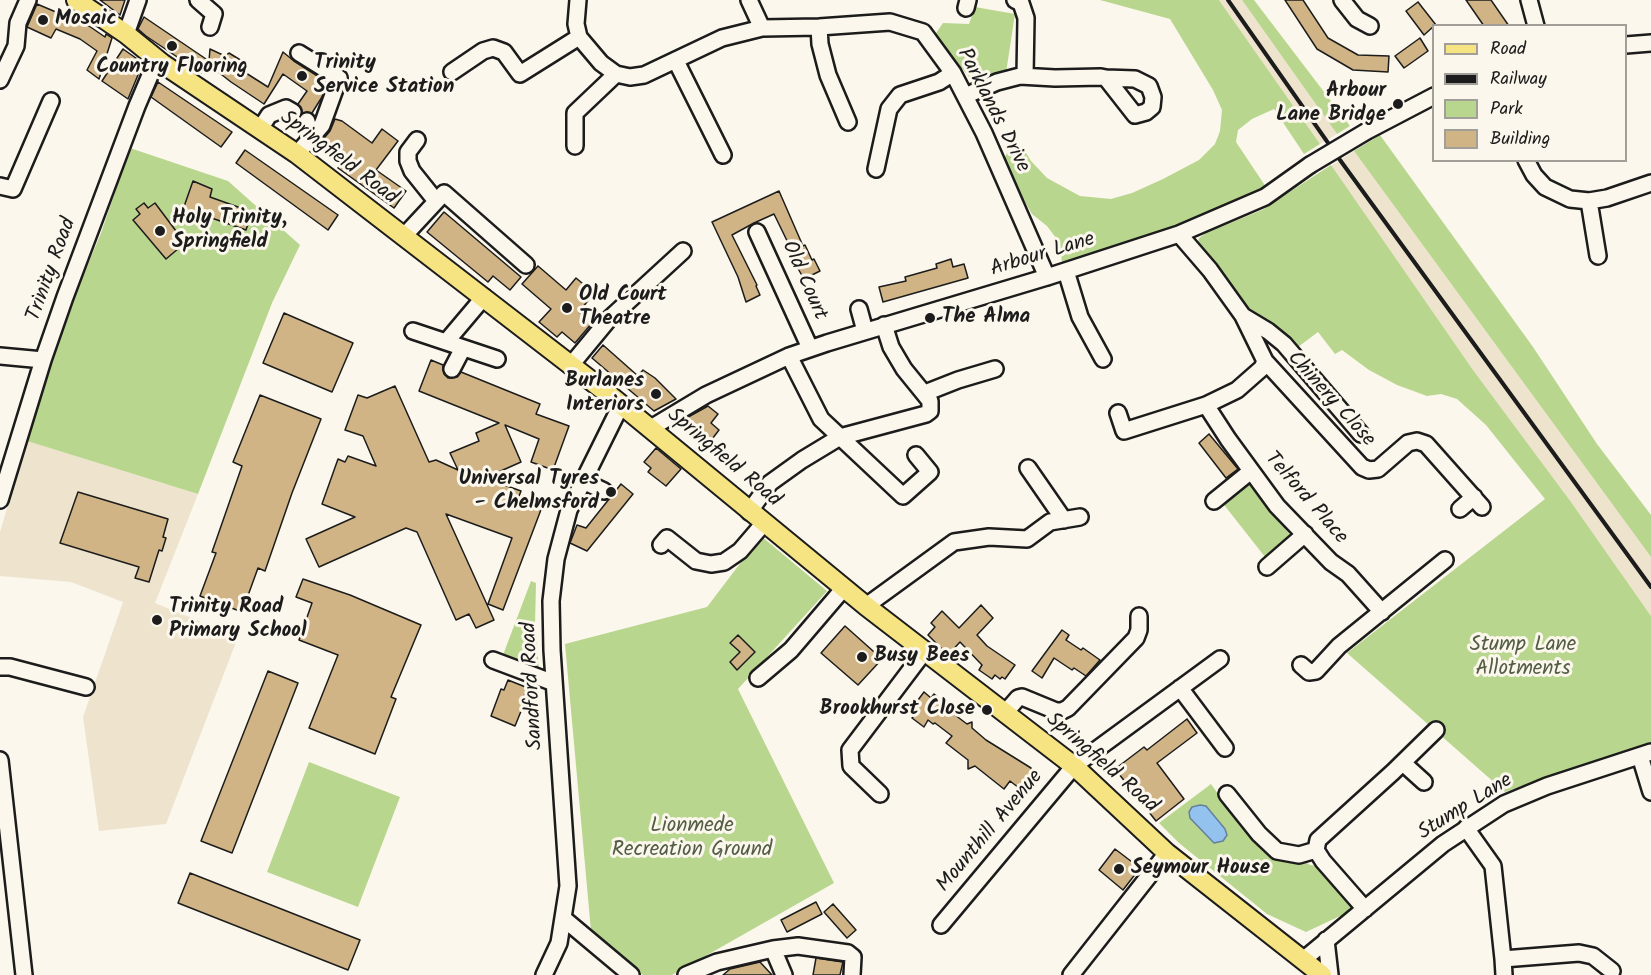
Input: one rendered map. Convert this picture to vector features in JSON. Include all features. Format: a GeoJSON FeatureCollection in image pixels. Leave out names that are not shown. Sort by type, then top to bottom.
{"type":"FeatureCollection","features":[{"type":"Feature","properties":{"kind":"main road","name":"Springfield Road"},"geometry":{"type":"LineString","coordinates":[[76,0],[126,34],[157,59],[297,154],[571,365],[651,428],[749,512],[866,606],[1074,766],[1121,818],[1144,838],[1167,853],[1322,975]]}},
{"type":"Feature","properties":{"kind":"street"},"geometry":{"type":"LineString","coordinates":[[0,80],[16,46],[18,23],[28,0]]}},
{"type":"Feature","properties":{"kind":"street"},"geometry":{"type":"LineString","coordinates":[[126,34],[138,0]]}},
{"type":"Feature","properties":{"kind":"street"},"geometry":{"type":"LineString","coordinates":[[198,0],[214,14],[210,27]]}},
{"type":"Feature","properties":{"kind":"street"},"geometry":{"type":"LineString","coordinates":[[576,146],[575,113],[616,75],[601,63],[579,37],[576,24],[578,0]]}},
{"type":"Feature","properties":{"kind":"street"},"geometry":{"type":"LineString","coordinates":[[749,0],[762,28]]}},
{"type":"Feature","properties":{"kind":"street"},"geometry":{"type":"LineString","coordinates":[[1014,0],[1021,3],[1026,18],[1025,76]]}},
{"type":"Feature","properties":{"kind":"street"},"geometry":{"type":"LineString","coordinates":[[1342,0],[1357,19],[1371,26]]}},
{"type":"Feature","properties":{"kind":"street"},"geometry":{"type":"LineString","coordinates":[[1528,0],[1535,24]]}},
{"type":"Feature","properties":{"kind":"street","name":"Parklands Drive"},"geometry":{"type":"LineString","coordinates":[[616,75],[630,77],[644,75],[722,38],[762,28],[890,22],[924,32],[953,73],[984,134],[1003,195],[1047,277]]}},
{"type":"Feature","properties":{"kind":"street"},"geometry":{"type":"LineString","coordinates":[[819,27],[820,44],[828,75],[848,122]]}},
{"type":"Feature","properties":{"kind":"street"},"geometry":{"type":"LineString","coordinates":[[452,72],[483,51],[494,48],[504,52],[520,74],[579,37]]}},
{"type":"Feature","properties":{"kind":"street"},"geometry":{"type":"LineString","coordinates":[[1627,45],[1651,43]]}},
{"type":"Feature","properties":{"kind":"street"},"geometry":{"type":"LineString","coordinates":[[297,154],[322,125],[339,78],[299,53]]}},
{"type":"Feature","properties":{"kind":"street","name":"Trinity Road"},"geometry":{"type":"LineString","coordinates":[[0,500],[43,360],[137,106],[157,59]]}},
{"type":"Feature","properties":{"kind":"street"},"geometry":{"type":"LineString","coordinates":[[676,61],[723,154]]}},
{"type":"Feature","properties":{"kind":"street"},"geometry":{"type":"LineString","coordinates":[[876,169],[889,109],[900,95],[912,86],[939,82],[953,73]]}},
{"type":"Feature","properties":{"kind":"street"},"geometry":{"type":"LineString","coordinates":[[964,96],[997,82],[1025,76],[1106,78]]}},
{"type":"Feature","properties":{"kind":"street","name":"Arbour Lane"},"geometry":{"type":"LineString","coordinates":[[651,428],[706,395],[810,348],[1047,277],[1179,234],[1265,197],[1310,165],[1366,131],[1432,97]]}},
{"type":"Feature","properties":{"kind":"street"},"geometry":{"type":"LineString","coordinates":[[0,186],[14,189],[51,101]]}},
{"type":"Feature","properties":{"kind":"street"},"geometry":{"type":"LineString","coordinates":[[260,129],[269,115],[286,108],[293,112]]}},
{"type":"Feature","properties":{"kind":"street"},"geometry":{"type":"LineString","coordinates":[[307,121],[310,139]]}},
{"type":"Feature","properties":{"kind":"street"},"geometry":{"type":"LineString","coordinates":[[417,140],[408,152],[408,161],[412,171],[436,201]]}},
{"type":"Feature","properties":{"kind":"street"},"geometry":{"type":"LineString","coordinates":[[1528,162],[1534,175],[1545,187],[1570,199],[1589,201],[1607,198],[1651,183]]}},
{"type":"Feature","properties":{"kind":"street"},"geometry":{"type":"LineString","coordinates":[[404,236],[444,193],[526,265]]}},
{"type":"Feature","properties":{"kind":"street"},"geometry":{"type":"LineString","coordinates":[[1589,201],[1598,256]]}},
{"type":"Feature","properties":{"kind":"street","name":"Old Court"},"geometry":{"type":"LineString","coordinates":[[757,232],[810,348]]}},
{"type":"Feature","properties":{"kind":"street"},"geometry":{"type":"LineString","coordinates":[[1118,413],[1124,431],[1206,405],[1237,390],[1262,368],[1266,361],[1243,316],[1179,234]]}},
{"type":"Feature","properties":{"kind":"street"},"geometry":{"type":"LineString","coordinates":[[571,365],[609,320],[683,251]]}},
{"type":"Feature","properties":{"kind":"street"},"geometry":{"type":"LineString","coordinates":[[1066,271],[1080,317],[1103,359]]}},
{"type":"Feature","properties":{"kind":"street"},"geometry":{"type":"LineString","coordinates":[[446,342],[484,297]]}},
{"type":"Feature","properties":{"kind":"street"},"geometry":{"type":"LineString","coordinates":[[859,309],[865,331]]}},
{"type":"Feature","properties":{"kind":"street"},"geometry":{"type":"LineString","coordinates":[[1243,316],[1284,344],[1361,434]]}},
{"type":"Feature","properties":{"kind":"street"},"geometry":{"type":"LineString","coordinates":[[749,512],[770,483],[840,437],[926,414],[931,406],[925,393],[904,369],[884,325]]}},
{"type":"Feature","properties":{"kind":"street"},"geometry":{"type":"LineString","coordinates":[[413,331],[497,359]]}},
{"type":"Feature","properties":{"kind":"street"},"geometry":{"type":"LineString","coordinates":[[452,369],[463,348]]}},
{"type":"Feature","properties":{"kind":"street"},"geometry":{"type":"LineString","coordinates":[[0,356],[43,360]]}},
{"type":"Feature","properties":{"kind":"street"},"geometry":{"type":"LineString","coordinates":[[789,356],[821,419],[903,496],[930,472],[916,455]]}},
{"type":"Feature","properties":{"kind":"street","name":"Chinery Close"},"geometry":{"type":"LineString","coordinates":[[1266,361],[1362,467],[1369,470],[1378,469],[1408,443],[1417,441],[1426,444],[1478,502],[1460,509]]}},
{"type":"Feature","properties":{"kind":"street"},"geometry":{"type":"LineString","coordinates":[[925,393],[995,369]]}},
{"type":"Feature","properties":{"kind":"street"},"geometry":{"type":"LineString","coordinates":[[1301,400],[1318,383]]}},
{"type":"Feature","properties":{"kind":"street","name":"Sandford Road"},"geometry":{"type":"LineString","coordinates":[[544,975],[559,943],[568,886],[554,683],[551,601],[556,559],[569,510],[621,405]]}},
{"type":"Feature","properties":{"kind":"street","name":"Telford Place"},"geometry":{"type":"LineString","coordinates":[[1206,405],[1277,506],[1331,562],[1348,574],[1382,612]]}},
{"type":"Feature","properties":{"kind":"street"},"geometry":{"type":"LineString","coordinates":[[1028,468],[1064,520]]}},
{"type":"Feature","properties":{"kind":"street"},"geometry":{"type":"LineString","coordinates":[[1214,501],[1251,471]]}},
{"type":"Feature","properties":{"kind":"street"},"geometry":{"type":"LineString","coordinates":[[583,482],[604,491]]}},
{"type":"Feature","properties":{"kind":"street"},"geometry":{"type":"LineString","coordinates":[[866,606],[954,542],[989,537],[1027,539],[1050,522],[1080,517]]}},
{"type":"Feature","properties":{"kind":"street"},"geometry":{"type":"LineString","coordinates":[[661,545],[667,538],[696,561],[711,564],[724,562],[740,551],[764,523]]}},
{"type":"Feature","properties":{"kind":"street"},"geometry":{"type":"LineString","coordinates":[[1267,567],[1305,534]]}},
{"type":"Feature","properties":{"kind":"street"},"geometry":{"type":"LineString","coordinates":[[1301,665],[1309,672],[1316,671],[1339,646],[1445,560]]}},
{"type":"Feature","properties":{"kind":"street"},"geometry":{"type":"LineString","coordinates":[[758,678],[790,650],[844,588]]}},
{"type":"Feature","properties":{"kind":"street"},"geometry":{"type":"LineString","coordinates":[[1005,713],[1018,698],[1022,697],[1056,711],[1068,708],[1136,638],[1139,630],[1139,616]]}},
{"type":"Feature","properties":{"kind":"street"},"geometry":{"type":"LineString","coordinates":[[880,794],[851,766],[850,750],[924,652]]}},
{"type":"Feature","properties":{"kind":"street","name":"Mounthill Avenue"},"geometry":{"type":"LineString","coordinates":[[941,925],[1074,766],[1220,659]]}},
{"type":"Feature","properties":{"kind":"street"},"geometry":{"type":"LineString","coordinates":[[493,660],[554,683]]}},
{"type":"Feature","properties":{"kind":"street"},"geometry":{"type":"LineString","coordinates":[[0,667],[9,667],[86,687]]}},
{"type":"Feature","properties":{"kind":"street"},"geometry":{"type":"LineString","coordinates":[[1180,688],[1225,748]]}},
{"type":"Feature","properties":{"kind":"street"},"geometry":{"type":"LineString","coordinates":[[1365,909],[1323,861],[1316,850],[1318,840],[1436,730]]}},
{"type":"Feature","properties":{"kind":"street"},"geometry":{"type":"LineString","coordinates":[[1645,754],[1651,792]]}},
{"type":"Feature","properties":{"kind":"street","name":"Stump Lane"},"geometry":{"type":"LineString","coordinates":[[1303,960],[1443,844],[1504,804],[1645,754]]}},
{"type":"Feature","properties":{"kind":"street"},"geometry":{"type":"LineString","coordinates":[[0,760],[21,975]]}},
{"type":"Feature","properties":{"kind":"street"},"geometry":{"type":"LineString","coordinates":[[1403,763],[1424,782]]}},
{"type":"Feature","properties":{"kind":"street"},"geometry":{"type":"LineString","coordinates":[[1227,794],[1259,834],[1277,851],[1299,855],[1316,850]]}},
{"type":"Feature","properties":{"kind":"street"},"geometry":{"type":"LineString","coordinates":[[1466,828],[1494,866],[1504,975]]}},
{"type":"Feature","properties":{"kind":"street"},"geometry":{"type":"LineString","coordinates":[[1071,975],[1167,853]]}},
{"type":"Feature","properties":{"kind":"street"},"geometry":{"type":"LineString","coordinates":[[563,918],[631,975]]}},
{"type":"Feature","properties":{"kind":"street"},"geometry":{"type":"LineString","coordinates":[[1326,940],[1330,975]]}},
{"type":"Feature","properties":{"kind":"street"},"geometry":{"type":"LineString","coordinates":[[686,975],[717,962],[773,949],[798,946],[848,952],[853,957],[852,975]]}},
{"type":"Feature","properties":{"kind":"street"},"geometry":{"type":"LineString","coordinates":[[773,949],[784,975]]}},
{"type":"Feature","properties":{"kind":"street"},"geometry":{"type":"LineString","coordinates":[[1503,958],[1579,953],[1593,956],[1612,971]]}},
{"type":"Feature","properties":{"kind":"shaded area"},"geometry":{"type":"Polygon","coordinates":[[[1219,0],[1242,0],[1337,134],[1320,144],[1219,0]]]}},
{"type":"Feature","properties":{"kind":"shaded area"},"geometry":{"type":"Polygon","coordinates":[[[1354,151],[1651,557],[1651,616],[1571,502],[1473,370],[1331,166],[1354,151]]]}},
{"type":"Feature","properties":{"kind":"shaded area","name":"Trinity Road Primary School"},"geometry":{"type":"Polygon","coordinates":[[[27,441],[198,494],[155,603],[238,637],[166,824],[99,831],[83,717],[123,602],[71,582],[0,576],[0,532],[27,441]]]}},
{"type":"Feature","properties":{"kind":"green space"},"geometry":{"type":"Polygon","coordinates":[[[1100,0],[1219,0],[1320,144],[1304,154],[1274,109],[1252,119],[1238,130],[1236,142],[1266,187],[1258,193],[1179,226],[1062,262],[1059,242],[1047,226],[1032,214],[1007,171],[1004,159],[1008,151],[1023,148],[1031,161],[1047,178],[1080,196],[1111,199],[1132,193],[1199,160],[1215,144],[1220,131],[1222,110],[1213,90],[1170,19],[1100,0]]]}},
{"type":"Feature","properties":{"kind":"green space"},"geometry":{"type":"Polygon","coordinates":[[[1242,0],[1254,0],[1350,126],[1337,134],[1242,0]]]}},
{"type":"Feature","properties":{"kind":"green space"},"geometry":{"type":"Polygon","coordinates":[[[975,7],[1015,14],[1006,73],[982,81],[969,77],[934,36],[943,23],[969,24],[975,7]]]}},
{"type":"Feature","properties":{"kind":"green space"},"geometry":{"type":"Polygon","coordinates":[[[1380,135],[1533,347],[1597,444],[1651,515],[1651,557],[1354,151],[1380,135]]]}},
{"type":"Feature","properties":{"kind":"green space"},"geometry":{"type":"Polygon","coordinates":[[[130,148],[228,181],[300,245],[272,303],[198,494],[27,441],[52,351],[101,233],[130,148]]]}},
{"type":"Feature","properties":{"kind":"green space","name":"Stump Lane Allotments"},"geometry":{"type":"Polygon","coordinates":[[[1331,165],[1473,370],[1571,502],[1651,616],[1651,742],[1505,792],[1347,653],[1545,499],[1486,425],[1457,399],[1441,394],[1427,396],[1397,385],[1369,370],[1342,350],[1335,354],[1318,332],[1294,350],[1243,307],[1197,246],[1199,238],[1206,233],[1262,210],[1331,165]]]}},
{"type":"Feature","properties":{"kind":"green space"},"geometry":{"type":"Polygon","coordinates":[[[1246,481],[1295,541],[1269,562],[1221,501],[1246,481]]]}},
{"type":"Feature","properties":{"kind":"green space","name":"Lionmede Recreation Ground"},"geometry":{"type":"Polygon","coordinates":[[[761,536],[827,591],[738,689],[834,883],[672,975],[643,975],[617,957],[591,931],[565,644],[707,607],[761,536]]]}},
{"type":"Feature","properties":{"kind":"green space"},"geometry":{"type":"Polygon","coordinates":[[[531,581],[536,583],[535,626],[539,669],[503,655],[531,581]]]}},
{"type":"Feature","properties":{"kind":"green space"},"geometry":{"type":"Polygon","coordinates":[[[309,762],[400,797],[358,907],[267,872],[309,762]]]}},
{"type":"Feature","properties":{"kind":"green space"},"geometry":{"type":"Polygon","coordinates":[[[1211,784],[1228,808],[1243,821],[1245,829],[1258,846],[1290,862],[1303,860],[1310,865],[1318,866],[1355,909],[1306,932],[1267,914],[1179,843],[1159,823],[1211,784]]]}},
{"type":"Feature","properties":{"kind":"water"},"geometry":{"type":"Polygon","coordinates":[[[1206,806],[1225,829],[1227,835],[1223,841],[1214,843],[1190,818],[1189,812],[1192,807],[1206,806]]]}},
{"type":"Feature","properties":{"kind":"building"},"geometry":{"type":"Polygon","coordinates":[[[100,0],[125,0],[120,15],[100,0]]]}},
{"type":"Feature","properties":{"kind":"building"},"geometry":{"type":"Polygon","coordinates":[[[1285,0],[1303,0],[1328,38],[1358,55],[1389,56],[1388,72],[1353,70],[1317,49],[1285,0]]]}},
{"type":"Feature","properties":{"kind":"building"},"geometry":{"type":"Polygon","coordinates":[[[1466,0],[1491,0],[1508,24],[1483,24],[1466,0]]]}},
{"type":"Feature","properties":{"kind":"building"},"geometry":{"type":"Polygon","coordinates":[[[1418,2],[1435,24],[1432,24],[1432,28],[1424,35],[1406,11],[1418,2]]]}},
{"type":"Feature","properties":{"kind":"building"},"geometry":{"type":"Polygon","coordinates":[[[37,4],[89,26],[105,37],[106,34],[112,38],[99,79],[87,70],[97,51],[80,39],[56,29],[51,38],[27,27],[37,4]]]}},
{"type":"Feature","properties":{"kind":"building"},"geometry":{"type":"Polygon","coordinates":[[[144,17],[209,61],[201,73],[138,29],[144,17]]]}},
{"type":"Feature","properties":{"kind":"building"},"geometry":{"type":"Polygon","coordinates":[[[1420,38],[1428,51],[1404,68],[1395,56],[1420,38]]]}},
{"type":"Feature","properties":{"kind":"building"},"geometry":{"type":"Polygon","coordinates":[[[123,49],[143,63],[128,99],[102,81],[123,49]]]}},
{"type":"Feature","properties":{"kind":"building"},"geometry":{"type":"Polygon","coordinates":[[[210,49],[225,56],[229,53],[242,61],[238,68],[268,87],[283,52],[327,82],[322,97],[312,113],[303,113],[298,104],[307,91],[283,74],[264,104],[231,82],[208,64],[210,49]]]}},
{"type":"Feature","properties":{"kind":"building"},"geometry":{"type":"Polygon","coordinates":[[[158,82],[232,132],[221,147],[151,97],[158,82]]]}},
{"type":"Feature","properties":{"kind":"building"},"geometry":{"type":"Polygon","coordinates":[[[335,119],[342,121],[372,143],[382,129],[398,141],[376,170],[406,191],[394,208],[338,168],[343,161],[320,143],[330,131],[335,119]]]}},
{"type":"Feature","properties":{"kind":"building"},"geometry":{"type":"Polygon","coordinates":[[[245,150],[338,215],[328,230],[236,163],[245,150]]]}},
{"type":"Feature","properties":{"kind":"building"},"geometry":{"type":"Polygon","coordinates":[[[193,181],[212,189],[210,197],[252,212],[246,230],[203,215],[199,225],[180,218],[193,181]]]}},
{"type":"Feature","properties":{"kind":"building"},"geometry":{"type":"Polygon","coordinates":[[[779,191],[803,246],[805,245],[820,271],[804,279],[789,253],[792,251],[774,214],[732,235],[760,295],[746,302],[738,277],[712,222],[779,191]]]}},
{"type":"Feature","properties":{"kind":"building","name":"Holy Trinity, Springfield"},"geometry":{"type":"Polygon","coordinates":[[[144,203],[148,208],[155,203],[185,243],[166,259],[133,220],[140,214],[136,209],[144,203]]]}},
{"type":"Feature","properties":{"kind":"building"},"geometry":{"type":"Polygon","coordinates":[[[444,212],[521,277],[510,290],[493,276],[488,282],[427,232],[444,212]]]}},
{"type":"Feature","properties":{"kind":"building"},"geometry":{"type":"Polygon","coordinates":[[[951,259],[953,267],[964,264],[968,278],[883,302],[879,287],[906,281],[905,277],[937,268],[936,264],[951,259]]]}},
{"type":"Feature","properties":{"kind":"building"},"geometry":{"type":"Polygon","coordinates":[[[538,266],[566,290],[576,278],[594,293],[579,312],[592,323],[575,343],[562,332],[557,337],[539,322],[551,309],[522,284],[538,266]]]}},
{"type":"Feature","properties":{"kind":"building"},"geometry":{"type":"Polygon","coordinates":[[[284,313],[353,343],[332,392],[263,363],[284,313]]]}},
{"type":"Feature","properties":{"kind":"building"},"geometry":{"type":"Polygon","coordinates":[[[603,345],[638,376],[643,370],[655,378],[676,399],[654,411],[592,358],[603,345]]]}},
{"type":"Feature","properties":{"kind":"building"},"geometry":{"type":"Polygon","coordinates":[[[431,360],[443,365],[444,374],[448,378],[457,377],[461,372],[540,404],[536,414],[569,426],[553,470],[531,462],[539,439],[505,425],[521,462],[485,478],[521,491],[518,499],[542,507],[503,610],[488,604],[512,538],[446,514],[494,620],[476,628],[469,614],[456,620],[417,532],[406,528],[319,567],[306,539],[355,517],[322,504],[338,459],[345,462],[348,456],[376,466],[363,436],[345,430],[358,395],[367,398],[395,386],[429,462],[436,460],[458,470],[450,453],[479,441],[476,433],[499,423],[419,391],[431,360]]]}},
{"type":"Feature","properties":{"kind":"building"},"geometry":{"type":"Polygon","coordinates":[[[260,395],[321,419],[265,571],[258,568],[242,612],[200,596],[216,553],[212,552],[242,466],[233,462],[260,395]]]}},
{"type":"Feature","properties":{"kind":"building"},"geometry":{"type":"Polygon","coordinates":[[[708,406],[718,414],[711,423],[719,430],[706,447],[681,426],[690,416],[708,406]]]}},
{"type":"Feature","properties":{"kind":"building"},"geometry":{"type":"Polygon","coordinates":[[[1209,434],[1238,469],[1226,478],[1199,443],[1209,434]]]}},
{"type":"Feature","properties":{"kind":"building"},"geometry":{"type":"Polygon","coordinates":[[[656,448],[681,469],[666,486],[648,472],[651,468],[644,462],[656,448]]]}},
{"type":"Feature","properties":{"kind":"building"},"geometry":{"type":"Polygon","coordinates":[[[621,484],[633,494],[587,551],[570,543],[577,525],[586,528],[621,484]]]}},
{"type":"Feature","properties":{"kind":"building"},"geometry":{"type":"Polygon","coordinates":[[[78,492],[168,519],[163,537],[166,538],[162,551],[159,550],[149,582],[135,578],[139,567],[60,543],[78,492]]]}},
{"type":"Feature","properties":{"kind":"building"},"geometry":{"type":"Polygon","coordinates":[[[303,579],[350,595],[421,625],[391,697],[396,699],[375,754],[309,728],[338,655],[299,640],[312,603],[296,597],[303,579]]]}},
{"type":"Feature","properties":{"kind":"building"},"geometry":{"type":"Polygon","coordinates":[[[981,605],[993,618],[977,635],[987,646],[1015,665],[1005,679],[1002,677],[1000,679],[995,675],[992,679],[979,670],[982,665],[960,642],[948,655],[928,635],[935,627],[931,623],[942,611],[959,628],[981,605]]]}},
{"type":"Feature","properties":{"kind":"building","name":"Busy Bees"},"geometry":{"type":"Polygon","coordinates":[[[845,626],[882,659],[858,685],[821,653],[845,626]]]}},
{"type":"Feature","properties":{"kind":"building"},"geometry":{"type":"Polygon","coordinates":[[[1062,630],[1069,635],[1066,640],[1100,660],[1086,676],[1054,658],[1042,678],[1032,671],[1062,630]]]}},
{"type":"Feature","properties":{"kind":"building"},"geometry":{"type":"Polygon","coordinates":[[[738,635],[755,652],[737,670],[730,662],[740,652],[730,643],[738,635]]]}},
{"type":"Feature","properties":{"kind":"building"},"geometry":{"type":"Polygon","coordinates":[[[268,671],[298,683],[232,853],[201,841],[268,671]]]}},
{"type":"Feature","properties":{"kind":"building"},"geometry":{"type":"Polygon","coordinates":[[[508,680],[528,688],[515,726],[491,716],[501,689],[504,690],[508,680]]]}},
{"type":"Feature","properties":{"kind":"building"},"geometry":{"type":"Polygon","coordinates":[[[924,692],[931,698],[934,694],[953,709],[951,712],[967,724],[972,722],[972,728],[986,740],[1031,768],[1032,773],[1019,788],[1010,781],[1004,789],[975,766],[968,769],[968,760],[946,743],[952,736],[935,723],[928,720],[924,727],[912,718],[917,712],[912,708],[924,692]]]}},
{"type":"Feature","properties":{"kind":"building"},"geometry":{"type":"Polygon","coordinates":[[[1187,719],[1197,733],[1157,763],[1184,799],[1156,821],[1115,769],[1144,747],[1147,750],[1187,719]]]}},
{"type":"Feature","properties":{"kind":"building","name":"Seymour House"},"geometry":{"type":"Polygon","coordinates":[[[1115,849],[1140,868],[1123,890],[1099,870],[1115,849]]]}},
{"type":"Feature","properties":{"kind":"building"},"geometry":{"type":"Polygon","coordinates":[[[190,873],[360,940],[348,970],[178,903],[190,873]]]}},
{"type":"Feature","properties":{"kind":"building"},"geometry":{"type":"Polygon","coordinates":[[[816,902],[822,914],[787,932],[781,920],[816,902]]]}},
{"type":"Feature","properties":{"kind":"building"},"geometry":{"type":"Polygon","coordinates":[[[833,904],[856,930],[847,938],[824,912],[833,904]]]}},
{"type":"Feature","properties":{"kind":"building"},"geometry":{"type":"Polygon","coordinates":[[[816,958],[843,962],[840,975],[813,975],[816,958]]]}},
{"type":"Feature","properties":{"kind":"building"},"geometry":{"type":"Polygon","coordinates":[[[760,962],[772,975],[723,975],[730,969],[760,962]]]}},
{"type":"Feature","properties":{"kind":"railway"},"geometry":{"type":"LineString","coordinates":[[1228,0],[1340,160],[1651,587]]}},
{"type":"Feature","properties":{"kind":"place","name":"Mosaic"},"geometry":{"type":"Point","coordinates":[43,20]}},
{"type":"Feature","properties":{"kind":"place","name":"Country Flooring"},"geometry":{"type":"Point","coordinates":[172,46]}},
{"type":"Feature","properties":{"kind":"place","name":"Trinity Service Station"},"geometry":{"type":"Point","coordinates":[302,76]}},
{"type":"Feature","properties":{"kind":"place","name":"Arbour Lane Bridge"},"geometry":{"type":"Point","coordinates":[1398,104]}},
{"type":"Feature","properties":{"kind":"place","name":"Holy Trinity, Springfield"},"geometry":{"type":"Point","coordinates":[160,231]}},
{"type":"Feature","properties":{"kind":"place","name":"Old Court Theatre"},"geometry":{"type":"Point","coordinates":[567,308]}},
{"type":"Feature","properties":{"kind":"place","name":"The Alma"},"geometry":{"type":"Point","coordinates":[930,318]}},
{"type":"Feature","properties":{"kind":"place","name":"Burlanes Interiors"},"geometry":{"type":"Point","coordinates":[656,394]}},
{"type":"Feature","properties":{"kind":"place","name":"Universal Tyres - Chelmsford"},"geometry":{"type":"Point","coordinates":[611,492]}},
{"type":"Feature","properties":{"kind":"place","name":"Trinity Road Primary School"},"geometry":{"type":"Point","coordinates":[157,620]}},
{"type":"Feature","properties":{"kind":"place","name":"Busy Bees"},"geometry":{"type":"Point","coordinates":[862,657]}},
{"type":"Feature","properties":{"kind":"place","name":"Brookhurst Close"},"geometry":{"type":"Point","coordinates":[987,710]}},
{"type":"Feature","properties":{"kind":"place","name":"Seymour House"},"geometry":{"type":"Point","coordinates":[1119,869]}}]}
